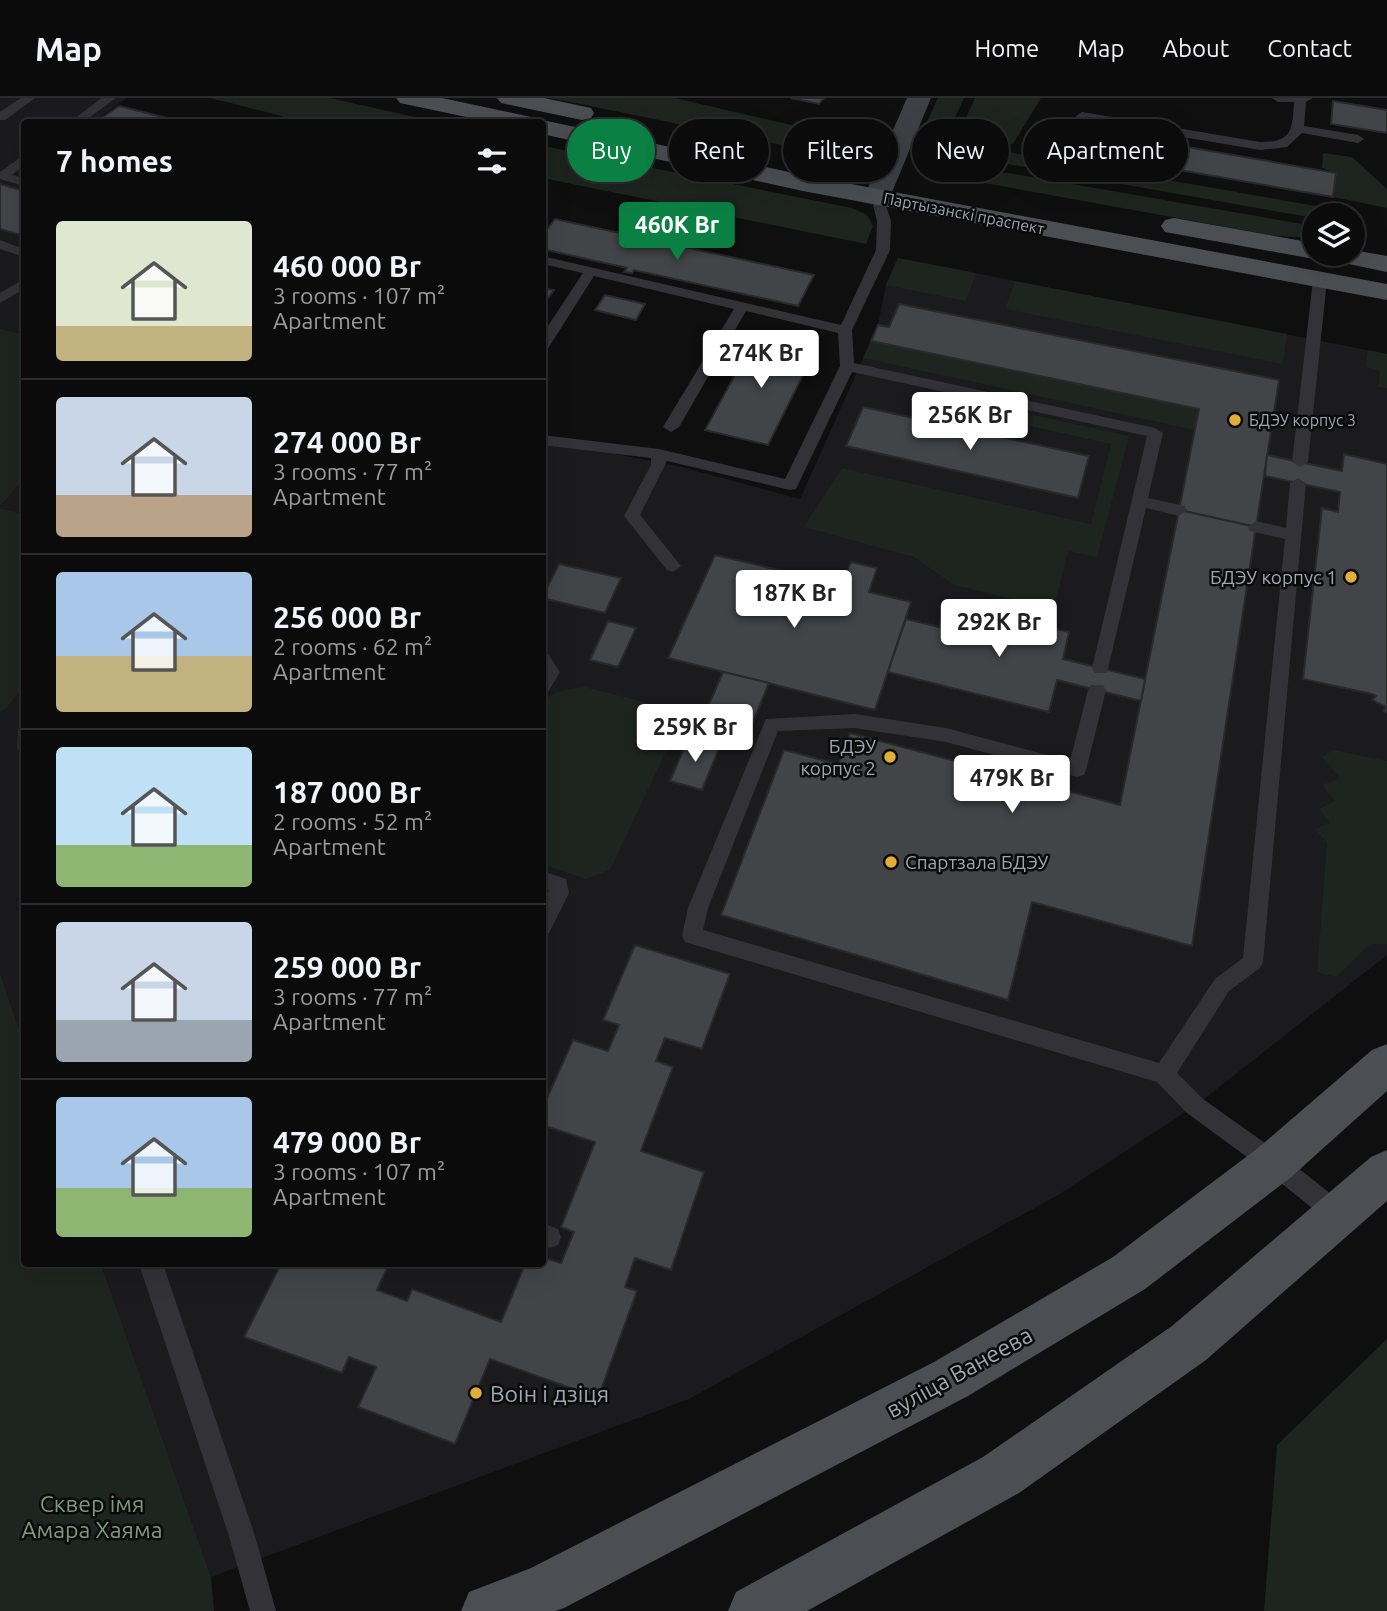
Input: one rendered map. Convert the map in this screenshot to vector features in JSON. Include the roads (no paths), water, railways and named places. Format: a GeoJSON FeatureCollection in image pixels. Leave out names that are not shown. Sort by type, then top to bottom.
{"type":"FeatureCollection","features":[{"type":"Feature","properties":{"kind":"main road"},"geometry":{"type":"LineString","coordinates":[[408,98],[508,119]]}},
{"type":"Feature","properties":{"kind":"main road","name":"Партызанскі праспект"},"geometry":{"type":"LineString","coordinates":[[509,98],[783,159]]}},
{"type":"Feature","properties":{"kind":"main road","name":"Партызанскі праспект"},"geometry":{"type":"LineString","coordinates":[[546,128],[783,164]]}},
{"type":"Feature","properties":{"kind":"main road","name":"Партызанскі праспект"},"geometry":{"type":"LineString","coordinates":[[898,181],[1000,195]]}},
{"type":"Feature","properties":{"kind":"main road","name":"Партызанскі праспект"},"geometry":{"type":"LineString","coordinates":[[888,182],[1320,280],[1387,292]]}},
{"type":"Feature","properties":{"kind":"main road"},"geometry":{"type":"LineString","coordinates":[[1150,222],[1302,249]]}},
{"type":"Feature","properties":{"kind":"main road"},"geometry":{"type":"LineString","coordinates":[[1365,260],[1387,264]]}},
{"type":"Feature","properties":{"kind":"main road","name":"вуліца Ванеева"},"geometry":{"type":"LineString","coordinates":[[488,1611],[549,1600],[951,1379],[1129,1273],[1274,1163],[1387,1065]]}},
{"type":"Feature","properties":{"kind":"main road"},"geometry":{"type":"LineString","coordinates":[[755,1611],[1001,1475],[1189,1343],[1387,1172]]}},
{"type":"Feature","properties":{"kind":"street"},"geometry":{"type":"LineString","coordinates":[[898,129],[919,98]]}},
{"type":"Feature","properties":{"kind":"lane"},"geometry":{"type":"LineString","coordinates":[[5,118],[29,98]]}},
{"type":"Feature","properties":{"kind":"lane"},"geometry":{"type":"LineString","coordinates":[[80,119],[110,98]]}},
{"type":"Feature","properties":{"kind":"lane"},"geometry":{"type":"LineString","coordinates":[[1082,116],[1260,146],[1279,146],[1291,141],[1298,129],[1304,99],[1278,98]]}},
{"type":"Feature","properties":{"kind":"lane"},"geometry":{"type":"LineString","coordinates":[[1298,129],[1358,139]]}},
{"type":"Feature","properties":{"kind":"lane"},"geometry":{"type":"LineString","coordinates":[[21,161],[3,176],[21,181]]}},
{"type":"Feature","properties":{"kind":"lane"},"geometry":{"type":"LineString","coordinates":[[546,445],[659,454],[790,485],[847,366],[845,330],[883,250],[884,221],[868,182]]}},
{"type":"Feature","properties":{"kind":"lane"},"geometry":{"type":"LineString","coordinates":[[0,244],[21,252]]}},
{"type":"Feature","properties":{"kind":"lane"},"geometry":{"type":"LineString","coordinates":[[546,261],[845,330]]}},
{"type":"Feature","properties":{"kind":"lane"},"geometry":{"type":"LineString","coordinates":[[546,341],[590,271]]}},
{"type":"Feature","properties":{"kind":"lane"},"geometry":{"type":"LineString","coordinates":[[1300,462],[1320,280]]}},
{"type":"Feature","properties":{"kind":"lane"},"geometry":{"type":"LineString","coordinates":[[0,299],[21,285]]}},
{"type":"Feature","properties":{"kind":"lane"},"geometry":{"type":"LineString","coordinates":[[671,427],[742,306]]}},
{"type":"Feature","properties":{"kind":"lane"},"geometry":{"type":"LineString","coordinates":[[847,366],[1155,433],[1101,668]]}},
{"type":"Feature","properties":{"kind":"lane"},"geometry":{"type":"LineString","coordinates":[[659,454],[659,465],[632,516],[673,566]]}},
{"type":"Feature","properties":{"kind":"lane"},"geometry":{"type":"LineString","coordinates":[[1164,1074],[1222,985],[1253,962],[1298,483]]}},
{"type":"Feature","properties":{"kind":"lane"},"geometry":{"type":"LineString","coordinates":[[1139,501],[1179,510]]}},
{"type":"Feature","properties":{"kind":"lane"},"geometry":{"type":"LineString","coordinates":[[1256,527],[1293,535]]}},
{"type":"Feature","properties":{"kind":"lane"},"geometry":{"type":"LineString","coordinates":[[546,664],[551,671],[546,680]]}},
{"type":"Feature","properties":{"kind":"lane"},"geometry":{"type":"LineString","coordinates":[[1097,690],[1077,770],[946,734],[855,721],[772,724],[698,908],[692,936],[1164,1074],[1195,1107],[1274,1163],[1339,1215]]}},
{"type":"Feature","properties":{"kind":"lane"},"geometry":{"type":"LineString","coordinates":[[546,880],[559,885],[559,893],[546,919]]}},
{"type":"Feature","properties":{"kind":"lane"},"geometry":{"type":"LineString","coordinates":[[152,1267],[242,1536],[263,1611]]}},
{"type":"Feature","properties":{"kind":"place","name":"БДЭУ корпус 3"},"geometry":{"type":"Point","coordinates":[1235,420]}},
{"type":"Feature","properties":{"kind":"place","name":"БДЭУ корпус 1"},"geometry":{"type":"Point","coordinates":[1351,577]}},
{"type":"Feature","properties":{"kind":"place","name":"БДЭУ корпус 2"},"geometry":{"type":"Point","coordinates":[890,757]}},
{"type":"Feature","properties":{"kind":"place","name":"Спартзала БДЭУ"},"geometry":{"type":"Point","coordinates":[891,862]}},
{"type":"Feature","properties":{"kind":"place","name":"Воін і дзіця"},"geometry":{"type":"Point","coordinates":[476,1393]}},
{"type":"Feature","properties":{"kind":"park label","name":"Сквер імя Амара Хаяма"},"geometry":{"type":"Point","coordinates":[92,1516]}}]}
